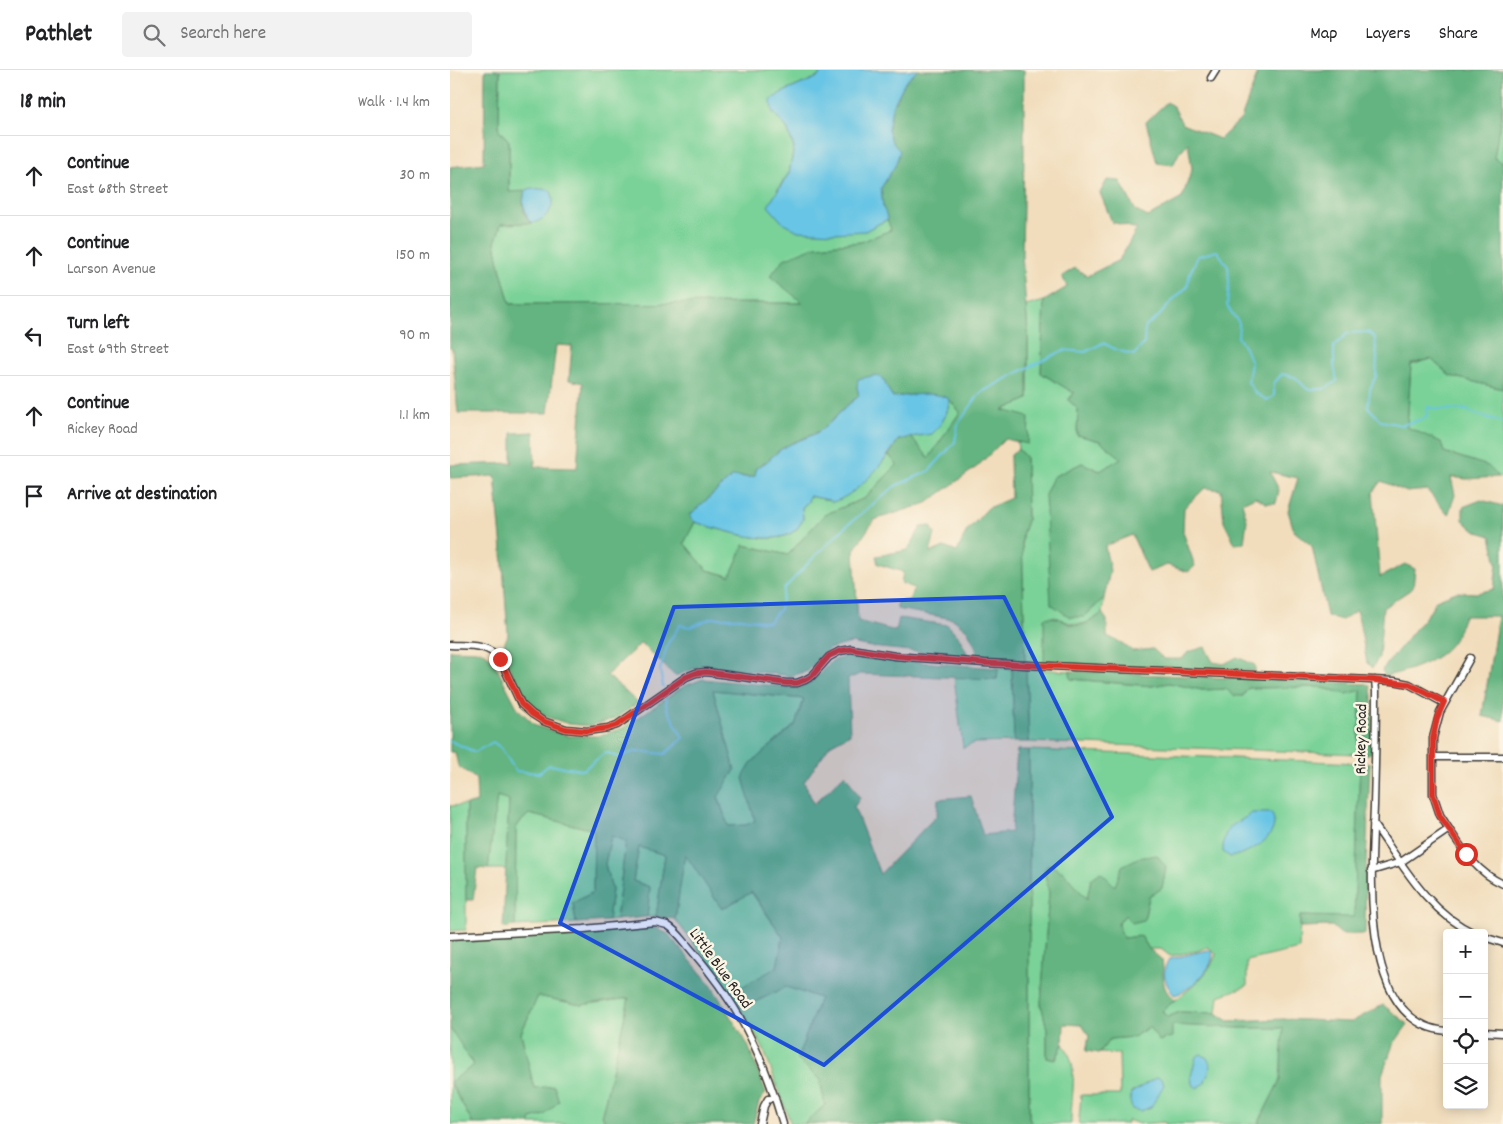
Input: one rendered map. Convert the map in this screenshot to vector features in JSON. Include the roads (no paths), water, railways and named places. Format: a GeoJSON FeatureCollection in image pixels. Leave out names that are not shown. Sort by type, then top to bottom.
{"type":"FeatureCollection","features":[{"type":"Feature","properties":{"kind":"street"},"geometry":{"type":"LineString","coordinates":[[1211,78],[1216,70]]}},
{"type":"Feature","properties":{"kind":"street","name":"Rickey Road"},"geometry":{"type":"LineString","coordinates":[[450,645],[485,647],[500,659],[521,704],[532,714],[554,726],[587,731],[617,725],[686,677],[696,673],[706,672],[797,683],[812,676],[833,654],[851,649],[896,656],[984,663],[1374,680],[1376,710],[1371,871],[1373,916],[1383,973],[1390,989],[1403,1009],[1412,1018],[1426,1027],[1443,1030]]}},
{"type":"Feature","properties":{"kind":"street"},"geometry":{"type":"LineString","coordinates":[[1470,658],[1444,702],[1435,726],[1432,748],[1434,799],[1440,816],[1476,866],[1486,875],[1503,884]]}},
{"type":"Feature","properties":{"kind":"street"},"geometry":{"type":"LineString","coordinates":[[1374,680],[1409,684],[1444,702]]}},
{"type":"Feature","properties":{"kind":"street"},"geometry":{"type":"LineString","coordinates":[[1433,757],[1503,757]]}},
{"type":"Feature","properties":{"kind":"street"},"geometry":{"type":"LineString","coordinates":[[1373,823],[1424,894],[1435,906],[1465,929]]}},
{"type":"Feature","properties":{"kind":"street"},"geometry":{"type":"LineString","coordinates":[[1371,871],[1401,862],[1449,829]]}},
{"type":"Feature","properties":{"kind":"street","name":"Little Blue Road"},"geometry":{"type":"LineString","coordinates":[[450,936],[584,929],[656,922],[666,925],[675,931],[698,957],[722,989],[734,1009],[755,1045],[783,1124]]}},
{"type":"Feature","properties":{"kind":"street"},"geometry":{"type":"LineString","coordinates":[[1488,938],[1503,943]]}},
{"type":"Feature","properties":{"kind":"street"},"geometry":{"type":"LineString","coordinates":[[1488,1032],[1503,1033]]}},
{"type":"Feature","properties":{"kind":"street"},"geometry":{"type":"LineString","coordinates":[[760,1124],[764,1106],[768,1099],[775,1098]]}},
{"type":"Feature","properties":{"kind":"water"},"geometry":{"type":"Polygon","coordinates":[[[822,70],[918,70],[905,82],[892,108],[888,130],[892,142],[900,151],[895,166],[881,188],[883,207],[888,219],[865,231],[834,233],[798,231],[782,222],[768,206],[789,173],[794,148],[787,128],[772,111],[771,100],[781,93],[818,77],[822,70]]]}},
{"type":"Feature","properties":{"kind":"water"},"geometry":{"type":"Polygon","coordinates":[[[531,188],[550,190],[553,200],[547,215],[533,223],[528,220],[523,203],[525,191],[531,188]]]}},
{"type":"Feature","properties":{"kind":"water"},"geometry":{"type":"Polygon","coordinates":[[[877,375],[883,379],[892,397],[929,394],[949,399],[948,409],[944,418],[932,434],[898,440],[870,477],[841,499],[832,502],[809,496],[808,502],[802,507],[803,520],[791,534],[765,538],[750,536],[695,522],[691,518],[690,515],[732,477],[755,476],[756,468],[780,450],[825,427],[859,396],[858,379],[877,375]]]}},
{"type":"Feature","properties":{"kind":"water"},"geometry":{"type":"Polygon","coordinates":[[[1252,813],[1271,813],[1274,820],[1270,834],[1251,850],[1230,857],[1223,852],[1223,843],[1227,831],[1234,824],[1252,813]]]}},
{"type":"Feature","properties":{"kind":"water"},"geometry":{"type":"Polygon","coordinates":[[[1208,950],[1212,951],[1213,957],[1206,971],[1194,984],[1174,995],[1166,982],[1164,972],[1169,959],[1208,950]]]}},
{"type":"Feature","properties":{"kind":"water"},"geometry":{"type":"Polygon","coordinates":[[[1201,1054],[1207,1058],[1211,1066],[1204,1084],[1197,1088],[1192,1084],[1191,1076],[1196,1057],[1201,1054]]]}},
{"type":"Feature","properties":{"kind":"water"},"geometry":{"type":"Polygon","coordinates":[[[1157,1077],[1162,1079],[1164,1085],[1151,1107],[1141,1111],[1132,1109],[1131,1093],[1157,1077]]]}},
{"type":"Feature","properties":{"kind":"waterway"},"geometry":{"type":"LineString","coordinates":[[663,687],[660,670],[668,643],[680,625],[691,627],[711,618],[742,618],[769,622],[780,609],[784,589],[845,527],[895,486],[929,471],[955,442],[958,424],[980,393],[1064,350],[1085,352],[1103,343],[1134,355],[1144,343],[1145,327],[1158,317],[1187,287],[1190,273],[1198,256],[1217,251],[1228,266],[1227,306],[1239,323],[1238,337],[1251,363],[1248,382],[1255,393],[1267,400],[1274,396],[1274,383],[1282,374],[1295,377],[1307,389],[1324,389],[1337,381],[1334,365],[1334,346],[1348,333],[1368,332],[1375,338],[1377,358],[1376,376],[1370,389],[1368,407],[1381,421],[1402,425],[1426,418],[1428,407],[1467,410],[1503,422]]}},
{"type":"Feature","properties":{"kind":"waterway"},"geometry":{"type":"LineString","coordinates":[[450,741],[475,752],[493,742],[501,748],[516,771],[539,773],[549,765],[583,770],[606,752],[618,757],[637,751],[665,754],[683,738],[667,709],[665,697]]}}]}
